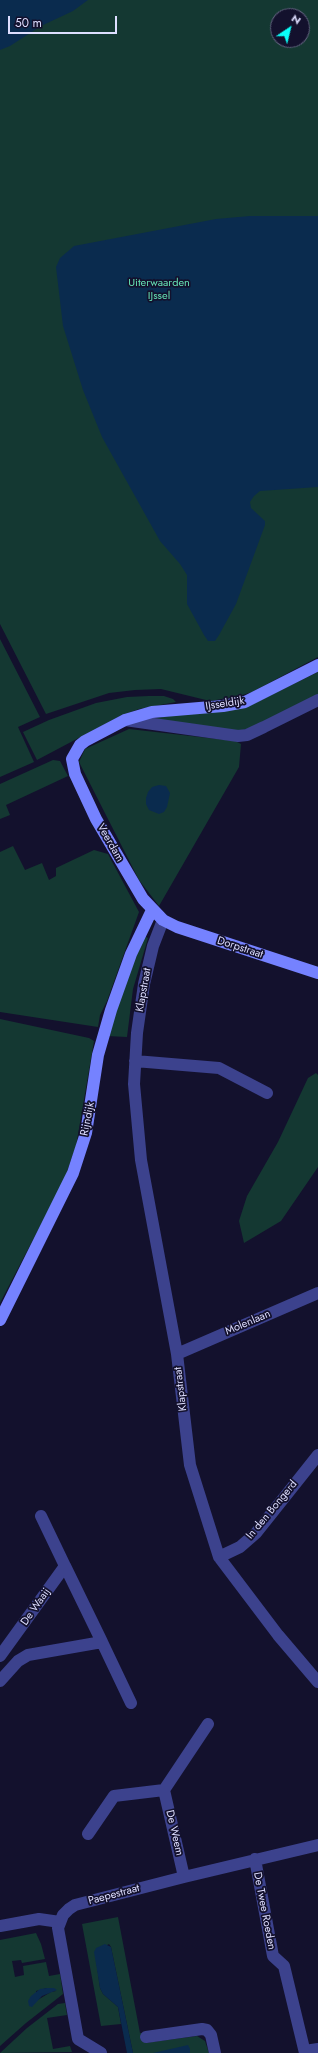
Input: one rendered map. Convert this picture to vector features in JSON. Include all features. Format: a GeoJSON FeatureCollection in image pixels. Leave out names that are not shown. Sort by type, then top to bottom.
{"type":"FeatureCollection","features":[{"type":"Feature","properties":{"kind":"street","name":"IJsseldijk"},"geometry":{"type":"LineString","coordinates":[[72,759],[80,745],[85,741],[125,720],[152,712],[223,706],[245,702],[318,665]]}},
{"type":"Feature","properties":{"kind":"street"},"geometry":{"type":"LineString","coordinates":[[125,720],[238,736],[247,735],[264,728],[318,700]]}},
{"type":"Feature","properties":{"kind":"street","name":"Veerdam"},"geometry":{"type":"LineString","coordinates":[[72,759],[75,774],[96,819],[143,899],[163,920]]}},
{"type":"Feature","properties":{"kind":"street","name":"Rijndijk"},"geometry":{"type":"LineString","coordinates":[[0,1320],[4,1307],[54,1215],[73,1173],[86,1133],[98,1056],[109,1016],[131,954],[152,910]]}},
{"type":"Feature","properties":{"kind":"street","name":"Dorpstraat"},"geometry":{"type":"LineString","coordinates":[[163,920],[177,927],[318,973]]}},
{"type":"Feature","properties":{"kind":"street","name":"Klapstraat"},"geometry":{"type":"LineString","coordinates":[[163,920],[153,946],[144,984],[135,1061],[134,1084],[141,1160],[177,1354],[190,1465],[220,1557],[278,1635],[318,1682]]}},
{"type":"Feature","properties":{"kind":"street"},"geometry":{"type":"LineString","coordinates":[[135,1061],[219,1068],[267,1093]]}},
{"type":"Feature","properties":{"kind":"street","name":"Molenlaan"},"geometry":{"type":"LineString","coordinates":[[177,1354],[318,1293]]}},
{"type":"Feature","properties":{"kind":"street","name":"In den Bongerd"},"geometry":{"type":"LineString","coordinates":[[220,1557],[240,1547],[256,1533],[318,1455]]}},
{"type":"Feature","properties":{"kind":"street"},"geometry":{"type":"LineString","coordinates":[[40,1516],[131,1703]]}},
{"type":"Feature","properties":{"kind":"street","name":"De Waaij"},"geometry":{"type":"LineString","coordinates":[[18,1661],[3,1652],[65,1566]]}},
{"type":"Feature","properties":{"kind":"street"},"geometry":{"type":"LineString","coordinates":[[0,1681],[18,1661],[28,1655],[102,1642]]}},
{"type":"Feature","properties":{"kind":"street"},"geometry":{"type":"LineString","coordinates":[[88,1834],[114,1796],[164,1790],[208,1724]]}},
{"type":"Feature","properties":{"kind":"street","name":"De Weem"},"geometry":{"type":"LineString","coordinates":[[164,1790],[184,1877]]}},
{"type":"Feature","properties":{"kind":"street","name":"Paepestraat"},"geometry":{"type":"LineString","coordinates":[[60,1922],[63,1915],[75,1905],[255,1859],[318,1845]]}},
{"type":"Feature","properties":{"kind":"street","name":"De Twee Roeden"},"geometry":{"type":"LineString","coordinates":[[255,1859],[273,1956],[284,1966],[305,2052],[318,2048]]}},
{"type":"Feature","properties":{"kind":"street"},"geometry":{"type":"LineString","coordinates":[[0,1926],[39,1919],[60,1922],[59,1936],[78,2039],[101,2053]]}},
{"type":"Feature","properties":{"kind":"street"},"geometry":{"type":"LineString","coordinates":[[146,2037],[202,2029],[207,2030],[211,2035],[215,2053]]}},
{"type":"Feature","properties":{"kind":"green space","name":"Uiterwaarden IJssel"},"geometry":{"type":"Polygon","coordinates":[[[0,0],[318,0],[318,657],[252,692],[239,696],[210,701],[161,689],[135,690],[109,693],[46,714],[0,624],[0,0]]]}},
{"type":"Feature","properties":{"kind":"green space"},"geometry":{"type":"Polygon","coordinates":[[[0,639],[40,717],[18,727],[34,762],[0,777],[0,639]]]}},
{"type":"Feature","properties":{"kind":"green space"},"geometry":{"type":"Polygon","coordinates":[[[318,672],[318,696],[259,726],[238,731],[143,720],[253,704],[318,672]]]}},
{"type":"Feature","properties":{"kind":"green space"},"geometry":{"type":"Polygon","coordinates":[[[164,696],[173,699],[176,702],[139,709],[122,715],[37,760],[23,732],[49,720],[96,703],[127,697],[164,696]]]}},
{"type":"Feature","properties":{"kind":"green space"},"geometry":{"type":"Polygon","coordinates":[[[129,729],[235,741],[241,744],[239,767],[159,906],[139,880],[79,762],[85,749],[129,729]]]}},
{"type":"Feature","properties":{"kind":"green space"},"geometry":{"type":"Polygon","coordinates":[[[53,760],[60,761],[68,776],[6,805],[10,815],[0,819],[0,784],[53,760]]]}},
{"type":"Feature","properties":{"kind":"green space"},"geometry":{"type":"Polygon","coordinates":[[[13,846],[25,870],[42,863],[49,880],[56,876],[56,868],[94,850],[108,854],[139,912],[107,1001],[100,1015],[98,1027],[0,1012],[0,852],[13,846]]]}},
{"type":"Feature","properties":{"kind":"green space"},"geometry":{"type":"Polygon","coordinates":[[[146,937],[148,938],[133,989],[127,1037],[107,1036],[113,1012],[143,939],[146,937]]]}},
{"type":"Feature","properties":{"kind":"green space"},"geometry":{"type":"Polygon","coordinates":[[[0,1019],[89,1038],[94,1041],[76,1146],[64,1180],[0,1303],[0,1019]]]}},
{"type":"Feature","properties":{"kind":"green space"},"geometry":{"type":"Polygon","coordinates":[[[316,1073],[318,1075],[318,1167],[281,1221],[244,1243],[239,1221],[247,1196],[278,1142],[308,1078],[316,1073]]]}},
{"type":"Feature","properties":{"kind":"green space"},"geometry":{"type":"Polygon","coordinates":[[[118,1917],[140,2033],[143,2033],[145,2043],[197,2036],[205,2041],[209,2053],[133,2053],[111,1947],[109,1944],[95,1952],[100,1988],[103,1994],[118,2007],[121,2024],[101,2026],[82,1924],[118,1917]]]}},
{"type":"Feature","properties":{"kind":"green space"},"geometry":{"type":"Polygon","coordinates":[[[36,1933],[45,1959],[22,1963],[21,1960],[12,1961],[15,1977],[24,1975],[23,1966],[46,1962],[49,1976],[60,1974],[63,1994],[0,2046],[0,1940],[36,1933]],[[47,1988],[36,1991],[36,2001],[51,1992],[56,1991],[47,1988]]]}},
{"type":"Feature","properties":{"kind":"green space"},"geometry":{"type":"Polygon","coordinates":[[[65,2003],[67,2015],[47,2018],[53,2049],[70,2046],[72,2052],[0,2053],[27,2028],[58,2004],[65,2003]]]}},
{"type":"Feature","properties":{"kind":"water"},"geometry":{"type":"Polygon","coordinates":[[[0,0],[88,0],[73,11],[41,26],[10,46],[0,50],[0,0]]]}},
{"type":"Feature","properties":{"kind":"water"},"geometry":{"type":"Polygon","coordinates":[[[250,216],[318,216],[318,487],[260,491],[254,496],[250,502],[251,508],[265,521],[265,525],[236,604],[215,641],[208,641],[187,604],[187,575],[180,564],[160,541],[102,437],[83,390],[63,326],[56,267],[60,258],[74,246],[216,219],[250,216]]]}},
{"type":"Feature","properties":{"kind":"water"},"geometry":{"type":"Polygon","coordinates":[[[159,785],[166,786],[170,793],[167,807],[164,812],[159,814],[149,810],[146,804],[146,798],[152,787],[159,785]]]}},
{"type":"Feature","properties":{"kind":"water"},"geometry":{"type":"Polygon","coordinates":[[[105,1944],[111,1947],[133,2053],[127,2053],[118,2007],[103,1994],[100,1988],[94,1952],[96,1948],[105,1944]]]}},
{"type":"Feature","properties":{"kind":"water"},"geometry":{"type":"Polygon","coordinates":[[[54,1988],[57,1990],[42,1996],[32,2007],[29,2006],[28,2001],[31,1996],[40,1989],[54,1988]]]}},
{"type":"Feature","properties":{"kind":"water"},"geometry":{"type":"Polygon","coordinates":[[[188,2045],[190,2053],[153,2053],[188,2045]]]}}]}
